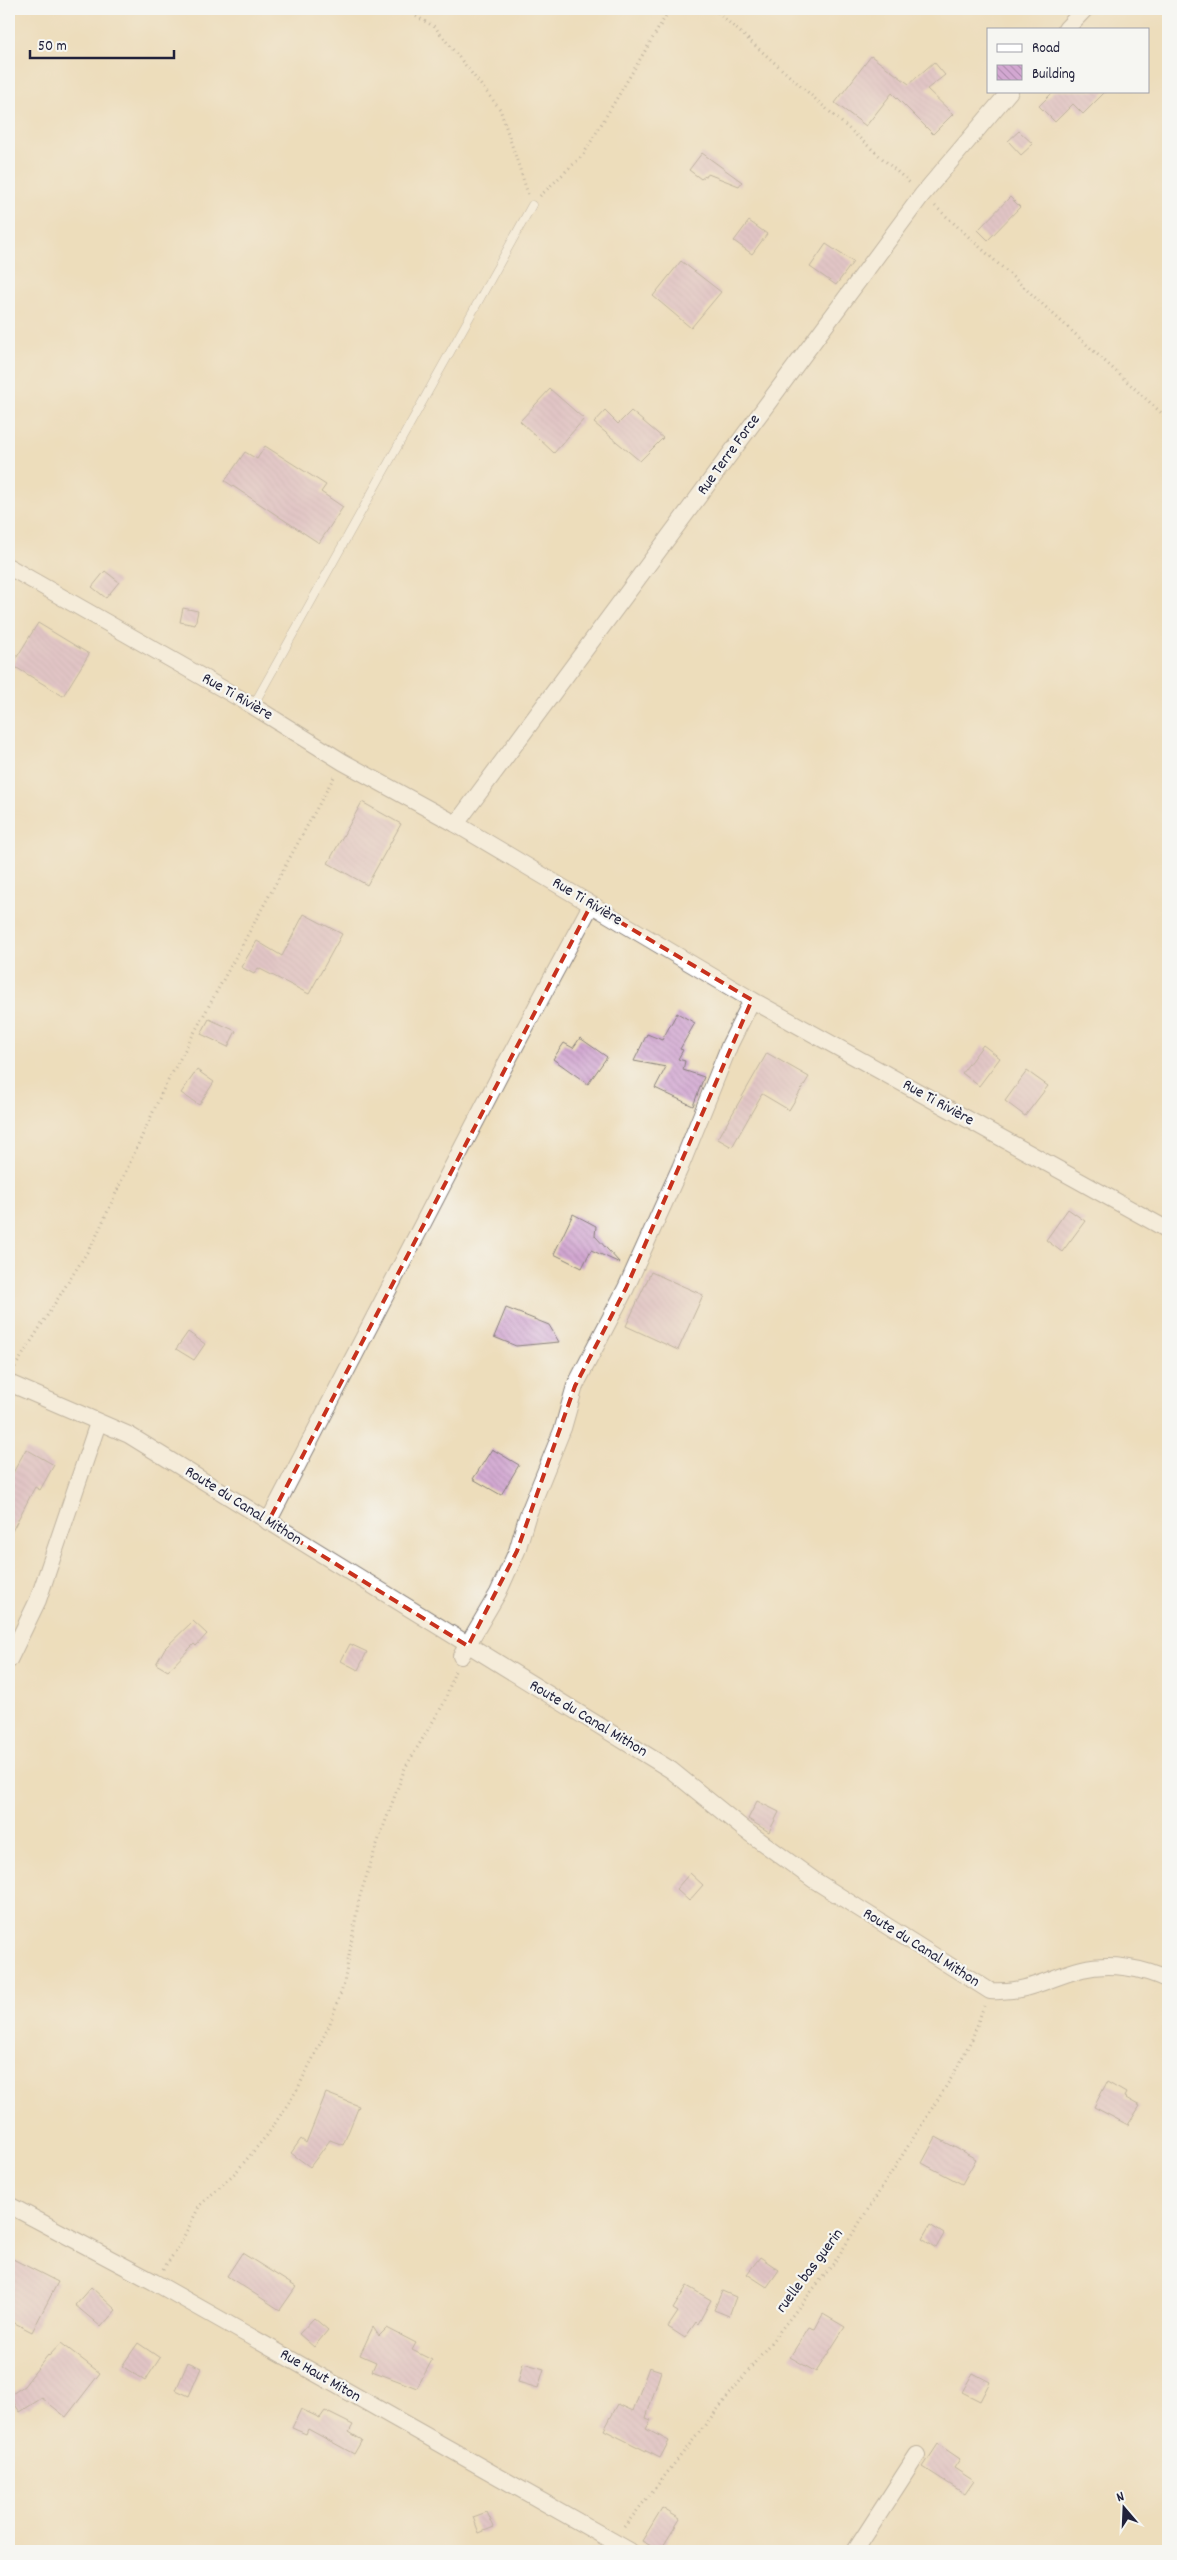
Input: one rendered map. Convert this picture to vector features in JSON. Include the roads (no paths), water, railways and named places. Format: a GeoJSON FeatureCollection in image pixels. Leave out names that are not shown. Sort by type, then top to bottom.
{"type":"FeatureCollection","features":[{"type":"Feature","properties":{"kind":"street"},"geometry":{"type":"LineString","coordinates":[[1067,28],[1085,9]]}},
{"type":"Feature","properties":{"kind":"street","name":"Rue Terre Force"},"geometry":{"type":"LineString","coordinates":[[456,824],[922,195],[1009,92]]}},
{"type":"Feature","properties":{"kind":"street","name":"Rue Ti Rivière"},"geometry":{"type":"LineString","coordinates":[[9,567],[253,706],[343,762],[456,824],[752,1000],[1168,1230]]}},
{"type":"Feature","properties":{"kind":"street"},"geometry":{"type":"LineString","coordinates":[[268,1522],[504,1067],[591,904]]}},
{"type":"Feature","properties":{"kind":"street"},"geometry":{"type":"LineString","coordinates":[[464,1651],[498,1593],[517,1551],[527,1517],[563,1428],[575,1386],[626,1288],[680,1168],[710,1090],[744,1011],[752,1000]]}},
{"type":"Feature","properties":{"kind":"street","name":"Route du Canal Mithon"},"geometry":{"type":"LineString","coordinates":[[11,1376],[98,1423],[129,1435],[268,1522],[464,1651],[671,1770],[745,1830],[814,1880],[990,1991],[1010,1992],[1034,1987],[1083,1968],[1110,1966],[1135,1969],[1155,1974],[1168,1980]]}},
{"type":"Feature","properties":{"kind":"street"},"geometry":{"type":"LineString","coordinates":[[9,1660],[38,1600],[98,1423]]}},
{"type":"Feature","properties":{"kind":"street","name":"Rue Haut Miton"},"geometry":{"type":"LineString","coordinates":[[9,2205],[154,2282],[630,2551]]}},
{"type":"Feature","properties":{"kind":"street"},"geometry":{"type":"LineString","coordinates":[[855,2551],[917,2455]]}},
{"type":"Feature","properties":{"kind":"lane"},"geometry":{"type":"LineString","coordinates":[[253,706],[532,205]]}}]}
